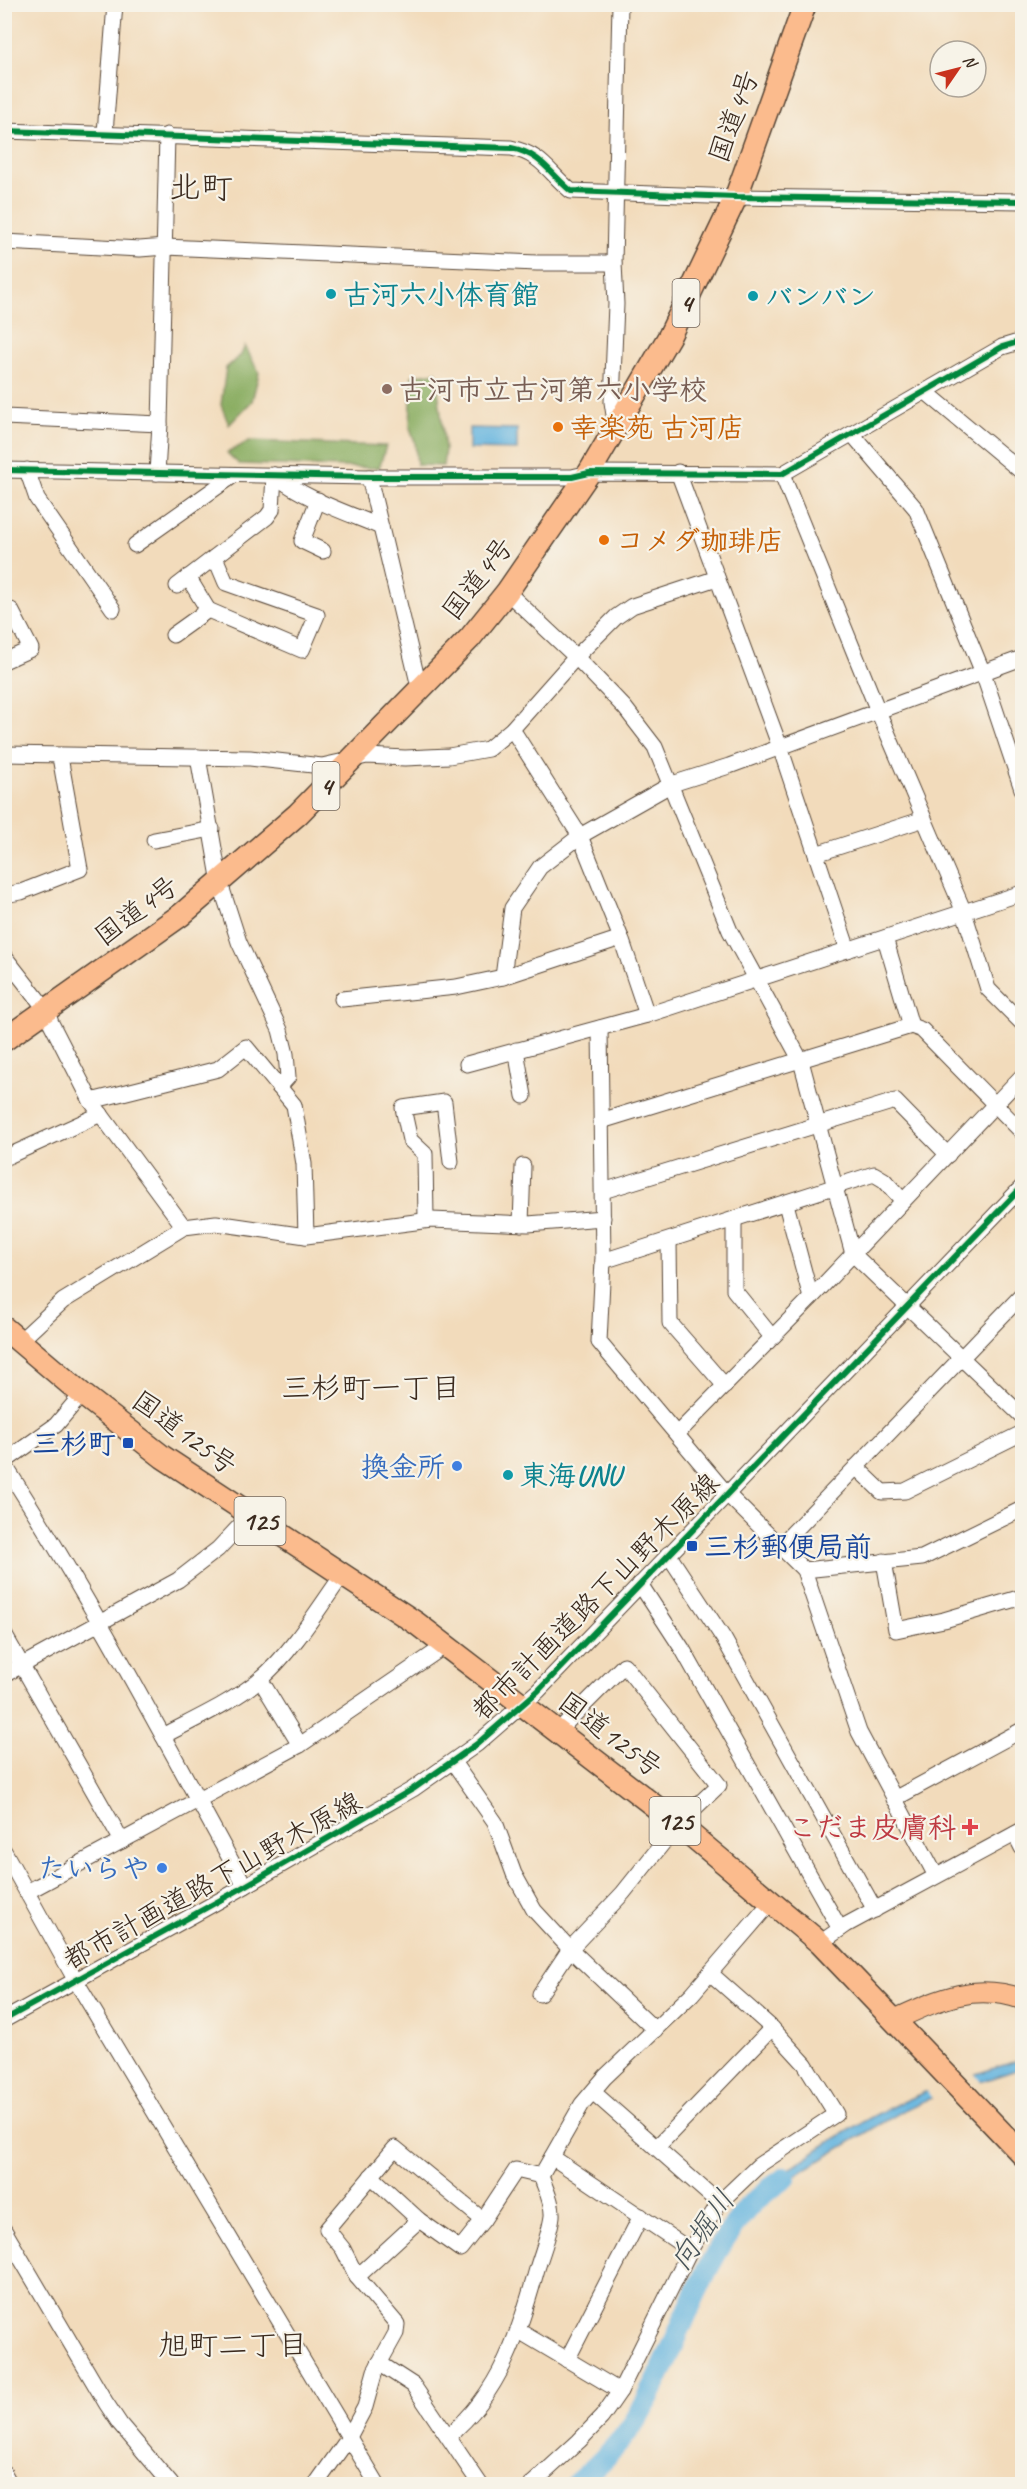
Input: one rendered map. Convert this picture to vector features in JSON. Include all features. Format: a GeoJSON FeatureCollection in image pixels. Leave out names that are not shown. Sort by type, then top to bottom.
{"type":"FeatureCollection","features":[{"type":"Feature","properties":{"kind":"highway","name":"国道4号"},"geometry":{"type":"LineString","coordinates":[[4,1040],[159,931],[220,883],[298,814],[470,639],[507,592],[589,473],[670,335],[736,197],[805,4]]}},
{"type":"Feature","properties":{"kind":"highway","name":"国道125号"},"geometry":{"type":"LineString","coordinates":[[12,1335],[82,1394],[163,1457],[343,1574],[446,1645],[678,1824],[820,1943],[1023,2154]]}},
{"type":"Feature","properties":{"kind":"main road"},"geometry":{"type":"LineString","coordinates":[[894,2020],[928,2004],[966,1993],[986,1991],[1023,1999]]}},
{"type":"Feature","properties":{"kind":"street"},"geometry":{"type":"LineString","coordinates":[[105,134],[115,4]]}},
{"type":"Feature","properties":{"kind":"street"},"geometry":{"type":"LineString","coordinates":[[619,423],[614,414],[612,402],[616,304],[614,263],[620,4]]}},
{"type":"Feature","properties":{"kind":"street"},"geometry":{"type":"LineString","coordinates":[[4,131],[511,148],[527,151],[539,159],[571,191],[736,197],[1023,201]]}},
{"type":"Feature","properties":{"kind":"street"},"geometry":{"type":"LineString","coordinates":[[157,473],[167,135]]}},
{"type":"Feature","properties":{"kind":"street"},"geometry":{"type":"LineString","coordinates":[[4,242],[537,263],[614,263]]}},
{"type":"Feature","properties":{"kind":"street"},"geometry":{"type":"LineString","coordinates":[[4,470],[369,477],[572,477],[589,473],[678,472],[782,474],[1002,347],[1022,342]]}},
{"type":"Feature","properties":{"kind":"street"},"geometry":{"type":"LineString","coordinates":[[926,392],[1023,472]]}},
{"type":"Feature","properties":{"kind":"street"},"geometry":{"type":"LineString","coordinates":[[4,417],[160,424]]}},
{"type":"Feature","properties":{"kind":"street"},"geometry":{"type":"LineString","coordinates":[[853,435],[916,510],[982,673],[1023,789]]}},
{"type":"Feature","properties":{"kind":"street"},"geometry":{"type":"LineString","coordinates":[[27,470],[37,499],[113,609]]}},
{"type":"Feature","properties":{"kind":"street"},"geometry":{"type":"LineString","coordinates":[[678,472],[780,747],[848,950]]}},
{"type":"Feature","properties":{"kind":"street"},"geometry":{"type":"LineString","coordinates":[[782,474],[878,711],[964,912],[988,989],[1023,1023]]}},
{"type":"Feature","properties":{"kind":"street"},"geometry":{"type":"LineString","coordinates":[[135,545],[234,475]]}},
{"type":"Feature","properties":{"kind":"street"},"geometry":{"type":"LineString","coordinates":[[274,476],[318,501],[381,527]]}},
{"type":"Feature","properties":{"kind":"street"},"geometry":{"type":"LineString","coordinates":[[215,557],[226,583],[317,615],[302,650],[208,610],[182,581],[267,517],[272,510],[274,476]]}},
{"type":"Feature","properties":{"kind":"street"},"geometry":{"type":"LineString","coordinates":[[369,477],[420,691]]}},
{"type":"Feature","properties":{"kind":"street"},"geometry":{"type":"LineString","coordinates":[[318,501],[302,541],[323,551]]}},
{"type":"Feature","properties":{"kind":"street"},"geometry":{"type":"LineString","coordinates":[[4,754],[60,757],[250,758],[322,765],[367,756],[405,758],[449,756],[488,749],[512,729],[576,657],[616,617],[632,606],[717,578]]}},
{"type":"Feature","properties":{"kind":"street"},"geometry":{"type":"LineString","coordinates":[[507,592],[576,657],[641,728],[655,747],[672,784],[727,924],[801,1061],[853,1254],[1023,1416]]}},
{"type":"Feature","properties":{"kind":"street"},"geometry":{"type":"LineString","coordinates":[[4,612],[10,610],[31,649],[4,661]]}},
{"type":"Feature","properties":{"kind":"street"},"geometry":{"type":"LineString","coordinates":[[173,635],[208,610]]}},
{"type":"Feature","properties":{"kind":"street"},"geometry":{"type":"LineString","coordinates":[[503,977],[512,908],[540,867],[580,836],[672,784],[1023,658]]}},
{"type":"Feature","properties":{"kind":"street"},"geometry":{"type":"LineString","coordinates":[[512,729],[580,836],[621,938],[647,1015]]}},
{"type":"Feature","properties":{"kind":"street"},"geometry":{"type":"LineString","coordinates":[[4,896],[21,892],[80,869],[60,757]]}},
{"type":"Feature","properties":{"kind":"street"},"geometry":{"type":"LineString","coordinates":[[198,757],[220,883],[239,942],[280,1030],[286,1054],[288,1077],[279,1087]]}},
{"type":"Feature","properties":{"kind":"street"},"geometry":{"type":"LineString","coordinates":[[816,854],[924,819]]}},
{"type":"Feature","properties":{"kind":"street"},"geometry":{"type":"LineString","coordinates":[[154,840],[212,829]]}},
{"type":"Feature","properties":{"kind":"street"},"geometry":{"type":"LineString","coordinates":[[467,1064],[647,1015],[1023,893]]}},
{"type":"Feature","properties":{"kind":"street"},"geometry":{"type":"LineString","coordinates":[[342,999],[456,987],[503,977],[621,938]]}},
{"type":"Feature","properties":{"kind":"street"},"geometry":{"type":"LineString","coordinates":[[885,938],[911,1026]]}},
{"type":"Feature","properties":{"kind":"street"},"geometry":{"type":"LineString","coordinates":[[4,956],[47,1011],[92,1101],[184,1227]]}},
{"type":"Feature","properties":{"kind":"street"},"geometry":{"type":"LineString","coordinates":[[601,1121],[911,1026],[922,1030],[1023,1132]]}},
{"type":"Feature","properties":{"kind":"street"},"geometry":{"type":"LineString","coordinates":[[600,1028],[603,1262],[599,1342],[726,1493],[804,1570],[859,1732],[936,1876]]}},
{"type":"Feature","properties":{"kind":"street"},"geometry":{"type":"LineString","coordinates":[[92,1101],[218,1069],[246,1047],[294,1105],[304,1164],[306,1236]]}},
{"type":"Feature","properties":{"kind":"street"},"geometry":{"type":"LineString","coordinates":[[516,1050],[524,1096]]}},
{"type":"Feature","properties":{"kind":"street"},"geometry":{"type":"LineString","coordinates":[[677,1434],[811,1298],[1023,1076]]}},
{"type":"Feature","properties":{"kind":"street"},"geometry":{"type":"LineString","coordinates":[[603,1191],[895,1101],[948,1155]]}},
{"type":"Feature","properties":{"kind":"street"},"geometry":{"type":"LineString","coordinates":[[426,1220],[425,1154],[410,1140],[403,1108],[444,1102],[451,1161]]}},
{"type":"Feature","properties":{"kind":"street"},"geometry":{"type":"LineString","coordinates":[[4,1158],[101,1114]]}},
{"type":"Feature","properties":{"kind":"street"},"geometry":{"type":"LineString","coordinates":[[521,1224],[523,1166]]}},
{"type":"Feature","properties":{"kind":"street"},"geometry":{"type":"LineString","coordinates":[[603,1262],[874,1174],[884,1180],[903,1202]]}},
{"type":"Feature","properties":{"kind":"street","name":"都市計画道路下山野木原線"},"geometry":{"type":"LineString","coordinates":[[4,2020],[381,1809],[453,1762],[523,1704],[1023,1187]]}},
{"type":"Feature","properties":{"kind":"street"},"geometry":{"type":"LineString","coordinates":[[786,1204],[811,1298]]}},
{"type":"Feature","properties":{"kind":"street"},"geometry":{"type":"LineString","coordinates":[[12,1335],[184,1227],[216,1223],[306,1236],[426,1220],[521,1224],[603,1218]]}},
{"type":"Feature","properties":{"kind":"street"},"geometry":{"type":"LineString","coordinates":[[734,1220],[734,1290],[772,1337]]}},
{"type":"Feature","properties":{"kind":"street"},"geometry":{"type":"LineString","coordinates":[[669,1241],[670,1323],[725,1386]]}},
{"type":"Feature","properties":{"kind":"street"},"geometry":{"type":"LineString","coordinates":[[780,1547],[961,1358],[1019,1306]]}},
{"type":"Feature","properties":{"kind":"street"},"geometry":{"type":"LineString","coordinates":[[82,1394],[56,1425],[4,1463],[52,1538],[245,1886]]}},
{"type":"Feature","properties":{"kind":"street"},"geometry":{"type":"LineString","coordinates":[[856,1467],[882,1492],[905,1491],[1023,1433]]}},
{"type":"Feature","properties":{"kind":"street"},"geometry":{"type":"LineString","coordinates":[[804,1570],[922,1558],[1023,1509]]}},
{"type":"Feature","properties":{"kind":"street"},"geometry":{"type":"LineString","coordinates":[[4,1675],[178,1580],[218,1549],[250,1515]]}},
{"type":"Feature","properties":{"kind":"street"},"geometry":{"type":"LineString","coordinates":[[668,1554],[724,1639],[874,1910]]}},
{"type":"Feature","properties":{"kind":"street"},"geometry":{"type":"LineString","coordinates":[[884,1561],[896,1630],[944,1620],[1023,1597]]}},
{"type":"Feature","properties":{"kind":"street"},"geometry":{"type":"LineString","coordinates":[[163,1736],[240,1693],[260,1679],[319,1610],[343,1574]]}},
{"type":"Feature","properties":{"kind":"street"},"geometry":{"type":"LineString","coordinates":[[640,1584],[689,1660],[840,1929]]}},
{"type":"Feature","properties":{"kind":"street"},"geometry":{"type":"LineString","coordinates":[[4,1634],[122,1841]]}},
{"type":"Feature","properties":{"kind":"street"},"geometry":{"type":"LineString","coordinates":[[27,1892],[300,1745],[446,1645]]}},
{"type":"Feature","properties":{"kind":"street"},"geometry":{"type":"LineString","coordinates":[[540,1994],[570,1949],[623,1893],[678,1824],[719,1785],[624,1665],[558,1731]]}},
{"type":"Feature","properties":{"kind":"street"},"geometry":{"type":"LineString","coordinates":[[260,1679],[300,1745]]}},
{"type":"Feature","properties":{"kind":"street"},"geometry":{"type":"LineString","coordinates":[[894,1799],[1023,1730]]}},
{"type":"Feature","properties":{"kind":"street"},"geometry":{"type":"LineString","coordinates":[[453,1762],[495,1822],[514,1874],[534,1910],[570,1949],[655,2030]]}},
{"type":"Feature","properties":{"kind":"street"},"geometry":{"type":"LineString","coordinates":[[820,1943],[840,1929],[936,1876],[1020,1837]]}},
{"type":"Feature","properties":{"kind":"street"},"geometry":{"type":"LineString","coordinates":[[4,1851],[76,1981],[377,2484]]}},
{"type":"Feature","properties":{"kind":"street"},"geometry":{"type":"LineString","coordinates":[[448,2436],[460,2426],[482,2399],[499,2373],[519,2331],[552,2214],[541,2176],[582,2104],[605,2077],[710,1973],[772,1901]]}},
{"type":"Feature","properties":{"kind":"street"},"geometry":{"type":"LineString","coordinates":[[532,2484],[579,2441],[620,2391],[690,2250],[719,2203],[759,2165],[836,2114],[805,2064],[772,2028],[710,1973]]}},
{"type":"Feature","properties":{"kind":"street"},"geometry":{"type":"LineString","coordinates":[[657,2147],[772,2028]]}},
{"type":"Feature","properties":{"kind":"street"},"geometry":{"type":"LineString","coordinates":[[593,2092],[719,2203]]}},
{"type":"Feature","properties":{"kind":"street"},"geometry":{"type":"LineString","coordinates":[[316,2484],[348,2439],[365,2407],[379,2363],[396,2333],[397,2324],[357,2277],[344,2249],[327,2229],[395,2148],[483,2220]]}},
{"type":"Feature","properties":{"kind":"street"},"geometry":{"type":"LineString","coordinates":[[552,2157],[690,2250]]}},
{"type":"Feature","properties":{"kind":"street"},"geometry":{"type":"LineString","coordinates":[[371,2176],[419,2220],[460,2249],[483,2220],[516,2170],[541,2176]]}},
{"type":"Feature","properties":{"kind":"street"},"geometry":{"type":"LineString","coordinates":[[567,2360],[641,2216]]}},
{"type":"Feature","properties":{"kind":"street"},"geometry":{"type":"LineString","coordinates":[[357,2277],[419,2220]]}},
{"type":"Feature","properties":{"kind":"street"},"geometry":{"type":"LineString","coordinates":[[4,2230],[106,2403],[120,2424],[171,2484]]}},
{"type":"Feature","properties":{"kind":"street"},"geometry":{"type":"LineString","coordinates":[[519,2331],[620,2391]]}},
{"type":"Feature","properties":{"kind":"street"},"geometry":{"type":"LineString","coordinates":[[379,2363],[414,2385],[480,2484]]}},
{"type":"Feature","properties":{"kind":"street"},"geometry":{"type":"LineString","coordinates":[[4,2473],[10,2484]]}},
{"type":"Feature","properties":{"kind":"green space"},"geometry":{"type":"Polygon","coordinates":[[[245,346],[259,373],[252,401],[229,425],[221,405],[226,368],[241,355],[245,346]]]}},
{"type":"Feature","properties":{"kind":"green space"},"geometry":{"type":"Polygon","coordinates":[[[436,372],[445,449],[443,466],[417,465],[415,442],[410,428],[412,376],[436,372]]]}},
{"type":"Feature","properties":{"kind":"green space"},"geometry":{"type":"Polygon","coordinates":[[[249,441],[386,446],[379,468],[239,464],[227,453],[249,441]]]}},
{"type":"Feature","properties":{"kind":"water"},"geometry":{"type":"Polygon","coordinates":[[[469,428],[517,429],[517,450],[469,449],[469,428]]]}},
{"type":"Feature","properties":{"kind":"water"},"geometry":{"type":"Polygon","coordinates":[[[1022,2059],[1022,2068],[923,2101],[904,2110],[792,2177],[763,2200],[757,2193],[814,2152],[855,2126],[897,2104],[943,2085],[1022,2059]]]}},
{"type":"Feature","properties":{"kind":"pier"},"geometry":{"type":"Polygon","coordinates":[[[974,2073],[983,2085],[934,2101],[925,2089],[974,2073]]]}},
{"type":"Feature","properties":{"kind":"waterway","name":"向堀川"},"geometry":{"type":"LineString","coordinates":[[576,2484],[611,2452],[640,2413],[654,2388],[700,2283],[728,2233],[750,2205],[785,2178]]}},
{"type":"Feature","properties":{"kind":"cycle path"},"geometry":{"type":"LineString","coordinates":[[4,131],[511,148],[538,159],[571,191],[736,197],[1022,201]]}},
{"type":"Feature","properties":{"kind":"cycle path"},"geometry":{"type":"LineString","coordinates":[[4,470],[369,477],[572,477],[589,473],[782,474],[1002,347],[1022,341]]}},
{"type":"Feature","properties":{"kind":"cycle path"},"geometry":{"type":"LineString","coordinates":[[4,2020],[233,1893],[413,1789],[477,1744],[538,1691],[1022,1187]]}},
{"type":"Feature","properties":{"kind":"place","name":"古河六小体育館"},"geometry":{"type":"Point","coordinates":[331,294]}},
{"type":"Feature","properties":{"kind":"place","name":"バンバン"},"geometry":{"type":"Point","coordinates":[753,296]}},
{"type":"Feature","properties":{"kind":"place","name":"古河市立古河第六小学校"},"geometry":{"type":"Point","coordinates":[387,389]}},
{"type":"Feature","properties":{"kind":"place","name":"幸楽苑 古河店"},"geometry":{"type":"Point","coordinates":[558,427]}},
{"type":"Feature","properties":{"kind":"place","name":"コメダ珈琲店"},"geometry":{"type":"Point","coordinates":[604,540]}},
{"type":"Feature","properties":{"kind":"place","name":"三杉町"},"geometry":{"type":"Point","coordinates":[128,1443]}},
{"type":"Feature","properties":{"kind":"place","name":"換金所"},"geometry":{"type":"Point","coordinates":[457,1466]}},
{"type":"Feature","properties":{"kind":"place","name":"東海UNU"},"geometry":{"type":"Point","coordinates":[508,1475]}},
{"type":"Feature","properties":{"kind":"place","name":"三杉郵便局前"},"geometry":{"type":"Point","coordinates":[692,1546]}},
{"type":"Feature","properties":{"kind":"place","name":"こだま皮膚科"},"geometry":{"type":"Point","coordinates":[970,1827]}},
{"type":"Feature","properties":{"kind":"place","name":"たいらや"},"geometry":{"type":"Point","coordinates":[162,1868]}},
{"type":"Feature","properties":{"kind":"district","name":"北町"},"geometry":{"type":"Point","coordinates":[201,187]}},
{"type":"Feature","properties":{"kind":"district","name":"三杉町一丁目"},"geometry":{"type":"Point","coordinates":[371,1388]}},
{"type":"Feature","properties":{"kind":"district","name":"旭町二丁目"},"geometry":{"type":"Point","coordinates":[233,2345]}}]}
